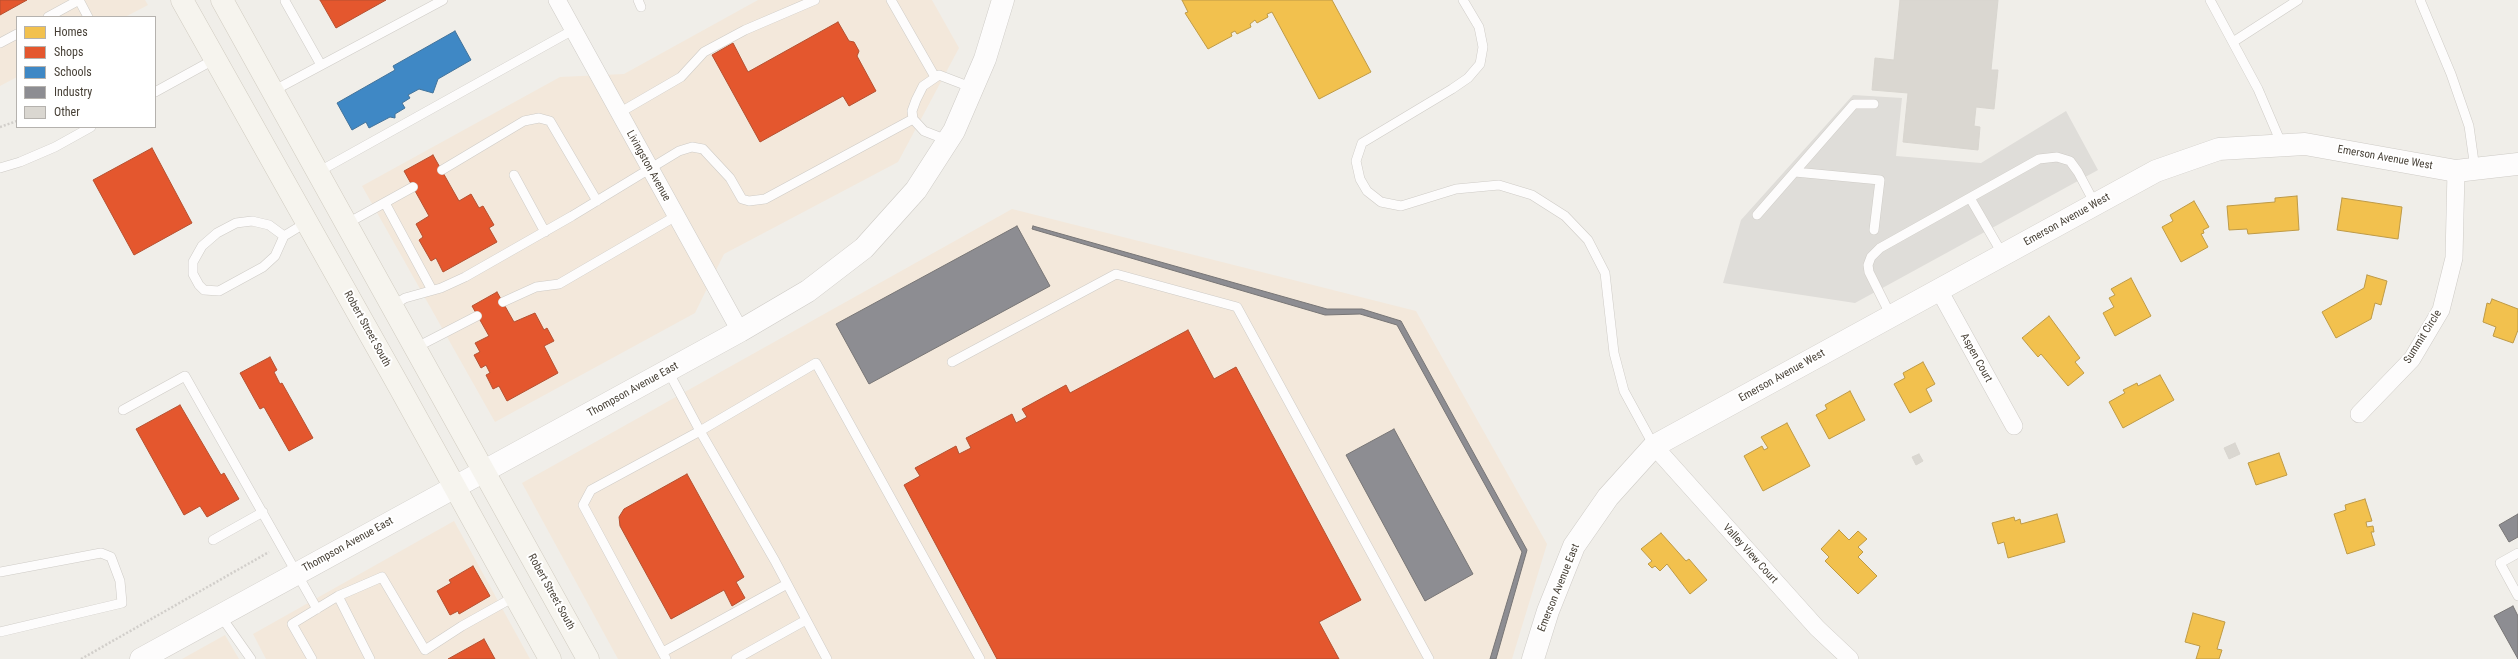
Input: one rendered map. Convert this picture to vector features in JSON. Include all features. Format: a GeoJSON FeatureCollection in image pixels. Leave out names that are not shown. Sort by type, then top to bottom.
{"type":"FeatureCollection","features":[{"type":"Feature","properties":{"kind":"main road","name":"Robert Street South"},"geometry":{"type":"LineString","coordinates":[[182,0],[307,222],[514,597],[550,659]]}},
{"type":"Feature","properties":{"kind":"main road","name":"Robert Street South"},"geometry":{"type":"LineString","coordinates":[[222,0],[588,659]]}},
{"type":"Feature","properties":{"kind":"street","name":"Livingston Avenue"},"geometry":{"type":"LineString","coordinates":[[557,0],[740,331]]}},
{"type":"Feature","properties":{"kind":"street","name":"Thompson Avenue East"},"geometry":{"type":"LineString","coordinates":[[142,659],[740,331],[808,291],[864,248],[916,190],[948,141],[973,88],[985,59],[1002,0]]}},
{"type":"Feature","properties":{"kind":"street","name":"Emerson Avenue West"},"geometry":{"type":"LineString","coordinates":[[1654,446],[2095,204],[2156,172],[2219,149],[2305,144],[2465,170],[2518,164]]}},
{"type":"Feature","properties":{"kind":"street","name":"Summit Circle"},"geometry":{"type":"LineString","coordinates":[[2358,414],[2412,359],[2441,310],[2454,258],[2465,170]]}},
{"type":"Feature","properties":{"kind":"street","name":"Aspen Court"},"geometry":{"type":"LineString","coordinates":[[1939,290],[2014,426]]}},
{"type":"Feature","properties":{"kind":"street","name":"Emerson Avenue East"},"geometry":{"type":"LineString","coordinates":[[1533,659],[1548,611],[1574,546],[1608,497],[1654,446]]}},
{"type":"Feature","properties":{"kind":"street","name":"Valley View Court"},"geometry":{"type":"LineString","coordinates":[[1654,446],[1817,628],[1850,659]]}},
{"type":"Feature","properties":{"kind":"lane"},"geometry":{"type":"LineString","coordinates":[[50,16],[79,0],[87,16]]}},
{"type":"Feature","properties":{"kind":"lane"},"geometry":{"type":"LineString","coordinates":[[273,91],[443,0]]}},
{"type":"Feature","properties":{"kind":"lane"},"geometry":{"type":"LineString","coordinates":[[619,113],[681,77],[704,52],[745,30],[815,0]]}},
{"type":"Feature","properties":{"kind":"lane"},"geometry":{"type":"LineString","coordinates":[[891,0],[935,77]]}},
{"type":"Feature","properties":{"kind":"lane"},"geometry":{"type":"LineString","coordinates":[[1463,0],[1479,27],[1483,47],[1480,64],[1468,78],[1452,89],[1362,143],[1356,161],[1360,179],[1366,190],[1381,202],[1401,206],[1456,189],[1499,185],[1532,195],[1565,216],[1588,240],[1605,273],[1614,353],[1624,391],[1654,446]]}},
{"type":"Feature","properties":{"kind":"lane"},"geometry":{"type":"LineString","coordinates":[[2210,0],[2258,89],[2282,145]]}},
{"type":"Feature","properties":{"kind":"lane"},"geometry":{"type":"LineString","coordinates":[[2233,42],[2298,0]]}},
{"type":"Feature","properties":{"kind":"lane"},"geometry":{"type":"LineString","coordinates":[[2420,0],[2451,74],[2469,126],[2465,170]]}},
{"type":"Feature","properties":{"kind":"lane"},"geometry":{"type":"LineString","coordinates":[[285,1],[321,66]]}},
{"type":"Feature","properties":{"kind":"lane"},"geometry":{"type":"LineString","coordinates":[[318,172],[573,30]]}},
{"type":"Feature","properties":{"kind":"lane"},"geometry":{"type":"LineString","coordinates":[[0,43],[16,35]]}},
{"type":"Feature","properties":{"kind":"lane"},"geometry":{"type":"LineString","coordinates":[[156,91],[215,59]]}},
{"type":"Feature","properties":{"kind":"lane"},"geometry":{"type":"LineString","coordinates":[[948,141],[924,131],[913,119],[912,112],[916,100],[923,86],[939,75],[973,88]]}},
{"type":"Feature","properties":{"kind":"lane"},"geometry":{"type":"LineString","coordinates":[[1757,215],[1854,104],[1874,104]]}},
{"type":"Feature","properties":{"kind":"lane"},"geometry":{"type":"LineString","coordinates":[[442,170],[524,121],[539,118],[550,121],[597,201]]}},
{"type":"Feature","properties":{"kind":"lane"},"geometry":{"type":"LineString","coordinates":[[392,306],[405,298],[432,290],[464,277],[545,232],[679,151],[692,147],[703,149],[730,178],[742,198],[749,201],[765,199],[913,119]]}},
{"type":"Feature","properties":{"kind":"lane"},"geometry":{"type":"LineString","coordinates":[[0,168],[20,162],[55,147],[89,128]]}},
{"type":"Feature","properties":{"kind":"lane"},"geometry":{"type":"LineString","coordinates":[[1891,316],[1869,272],[1868,265],[1871,257],[1880,248],[2039,159],[2057,158],[2070,161],[2078,172],[2095,204]]}},
{"type":"Feature","properties":{"kind":"lane"},"geometry":{"type":"LineString","coordinates":[[1795,172],[1880,180],[1874,230]]}},
{"type":"Feature","properties":{"kind":"lane"},"geometry":{"type":"LineString","coordinates":[[514,175],[545,232]]}},
{"type":"Feature","properties":{"kind":"lane"},"geometry":{"type":"LineString","coordinates":[[346,224],[413,187]]}},
{"type":"Feature","properties":{"kind":"lane"},"geometry":{"type":"LineString","coordinates":[[1970,198],[2003,255]]}},
{"type":"Feature","properties":{"kind":"lane"},"geometry":{"type":"LineString","coordinates":[[385,203],[432,290]]}},
{"type":"Feature","properties":{"kind":"lane"},"geometry":{"type":"LineString","coordinates":[[503,302],[536,287],[559,284],[676,216]]}},
{"type":"Feature","properties":{"kind":"lane"},"geometry":{"type":"LineString","coordinates":[[284,236],[269,225],[252,221],[236,223],[217,233],[202,246],[193,262],[193,274],[198,285],[204,290],[219,291],[263,267],[275,256],[284,236],[307,222]]}},
{"type":"Feature","properties":{"kind":"lane"},"geometry":{"type":"LineString","coordinates":[[952,362],[1116,274],[1237,307],[1429,659]]}},
{"type":"Feature","properties":{"kind":"lane"},"geometry":{"type":"LineString","coordinates":[[415,348],[477,316]]}},
{"type":"Feature","properties":{"kind":"lane"},"geometry":{"type":"LineString","coordinates":[[787,584],[665,656],[583,505],[591,490],[700,431],[816,363],[980,659]]}},
{"type":"Feature","properties":{"kind":"lane"},"geometry":{"type":"LineString","coordinates":[[668,370],[700,431],[828,659]]}},
{"type":"Feature","properties":{"kind":"lane"},"geometry":{"type":"LineString","coordinates":[[123,410],[186,376],[317,609]]}},
{"type":"Feature","properties":{"kind":"lane"},"geometry":{"type":"LineString","coordinates":[[213,540],[263,512]]}},
{"type":"Feature","properties":{"kind":"lane"},"geometry":{"type":"LineString","coordinates":[[0,572],[101,553],[111,557],[120,581],[122,603],[0,632]]}},
{"type":"Feature","properties":{"kind":"lane"},"geometry":{"type":"LineString","coordinates":[[2518,553],[2500,563],[2518,596]]}},
{"type":"Feature","properties":{"kind":"lane"},"geometry":{"type":"LineString","coordinates":[[312,659],[292,624],[338,596],[382,577],[425,650],[462,626],[514,597]]}},
{"type":"Feature","properties":{"kind":"lane"},"geometry":{"type":"LineString","coordinates":[[338,596],[370,659]]}},
{"type":"Feature","properties":{"kind":"lane"},"geometry":{"type":"LineString","coordinates":[[220,615],[250,658]]}},
{"type":"Feature","properties":{"kind":"lane"},"geometry":{"type":"LineString","coordinates":[[736,659],[806,620]]}},
{"type":"Feature","properties":{"kind":"path"},"geometry":{"type":"LineString","coordinates":[[0,127],[16,120]]}},
{"type":"Feature","properties":{"kind":"path"},"geometry":{"type":"LineString","coordinates":[[81,659],[281,545]]}},
{"type":"Feature","properties":{"kind":"shaded area"},"geometry":{"type":"Polygon","coordinates":[[[0,0],[145,0],[148,5],[127,16],[16,16],[16,78],[0,86],[0,0]]]}},
{"type":"Feature","properties":{"kind":"shaded area"},"geometry":{"type":"Polygon","coordinates":[[[758,0],[932,0],[959,48],[898,162],[724,254],[695,313],[495,422],[362,186],[560,77],[624,74],[758,0]]]}},
{"type":"Feature","properties":{"kind":"shaded area"},"geometry":{"type":"Polygon","coordinates":[[[1853,95],[1902,98],[1896,156],[1981,163],[2066,111],[2098,170],[1855,303],[1723,283],[1741,220],[1853,95]]]}},
{"type":"Feature","properties":{"kind":"shaded area"},"geometry":{"type":"Polygon","coordinates":[[[1012,209],[1416,311],[1547,544],[1512,659],[618,659],[522,483],[1012,209]]]}},
{"type":"Feature","properties":{"kind":"shaded area"},"geometry":{"type":"Polygon","coordinates":[[[454,521],[530,659],[266,659],[253,634],[454,521]]]}},
{"type":"Feature","properties":{"kind":"shaded area"},"geometry":{"type":"Polygon","coordinates":[[[225,635],[239,659],[182,659],[225,635]]]}},
{"type":"Feature","properties":{"kind":"building: Homes"},"geometry":{"type":"Polygon","coordinates":[[[1182,0],[1332,0],[1371,72],[1319,99],[1272,12],[1267,14],[1268,17],[1257,23],[1255,20],[1250,24],[1251,27],[1237,34],[1235,31],[1231,33],[1232,36],[1208,49],[1185,13],[1188,12],[1182,0]]]}},
{"type":"Feature","properties":{"kind":"building: Homes"},"geometry":{"type":"Polygon","coordinates":[[[2297,196],[2299,230],[2248,234],[2247,229],[2229,230],[2227,206],[2275,202],[2275,198],[2297,196]]]}},
{"type":"Feature","properties":{"kind":"building: Homes"},"geometry":{"type":"Polygon","coordinates":[[[2342,198],[2402,207],[2398,239],[2337,230],[2342,198]]]}},
{"type":"Feature","properties":{"kind":"building: Homes"},"geometry":{"type":"Polygon","coordinates":[[[2194,201],[2209,227],[2203,230],[2204,233],[2201,234],[2208,247],[2181,262],[2162,227],[2173,221],[2170,215],[2194,201]]]}},
{"type":"Feature","properties":{"kind":"building: Homes"},"geometry":{"type":"Polygon","coordinates":[[[2367,275],[2387,281],[2381,305],[2375,303],[2371,319],[2336,338],[2322,312],[2364,288],[2367,275]]]}},
{"type":"Feature","properties":{"kind":"building: Homes"},"geometry":{"type":"Polygon","coordinates":[[[2131,278],[2151,316],[2115,336],[2103,313],[2114,307],[2109,298],[2115,295],[2111,289],[2131,278]]]}},
{"type":"Feature","properties":{"kind":"building: Homes"},"geometry":{"type":"Polygon","coordinates":[[[2492,299],[2518,309],[2518,330],[2513,343],[2493,336],[2496,327],[2483,322],[2487,303],[2490,304],[2492,299]]]}},
{"type":"Feature","properties":{"kind":"building: Homes"},"geometry":{"type":"Polygon","coordinates":[[[2049,316],[2080,358],[2075,362],[2084,373],[2068,386],[2041,354],[2038,357],[2022,338],[2049,316]]]}},
{"type":"Feature","properties":{"kind":"building: Homes"},"geometry":{"type":"Polygon","coordinates":[[[1923,362],[1935,384],[1926,389],[1932,401],[1910,413],[1894,384],[1905,378],[1903,373],[1923,362]]]}},
{"type":"Feature","properties":{"kind":"building: Homes"},"geometry":{"type":"Polygon","coordinates":[[[2160,375],[2174,400],[2123,428],[2109,402],[2125,393],[2123,390],[2137,383],[2138,386],[2160,375]]]}},
{"type":"Feature","properties":{"kind":"building: Homes"},"geometry":{"type":"Polygon","coordinates":[[[1850,391],[1865,420],[1829,439],[1816,415],[1827,409],[1825,405],[1850,391]]]}},
{"type":"Feature","properties":{"kind":"building: Homes"},"geometry":{"type":"Polygon","coordinates":[[[1787,423],[1810,466],[1763,491],[1744,456],[1762,446],[1764,450],[1768,448],[1761,437],[1787,423]]]}},
{"type":"Feature","properties":{"kind":"building: Homes"},"geometry":{"type":"Polygon","coordinates":[[[2279,453],[2287,475],[2256,485],[2248,463],[2279,453]]]}},
{"type":"Feature","properties":{"kind":"building: Homes"},"geometry":{"type":"Polygon","coordinates":[[[2365,499],[2372,521],[2366,522],[2367,527],[2373,526],[2374,532],[2371,532],[2375,545],[2347,554],[2334,514],[2346,510],[2345,505],[2365,499]]]}},
{"type":"Feature","properties":{"kind":"building: Homes"},"geometry":{"type":"Polygon","coordinates":[[[2057,514],[2065,542],[2008,558],[2004,542],[1998,544],[1992,523],[2014,517],[2015,521],[2020,519],[2021,524],[2057,514]]]}},
{"type":"Feature","properties":{"kind":"building: Homes"},"geometry":{"type":"Polygon","coordinates":[[[1839,530],[1849,540],[1858,531],[1867,539],[1858,547],[1863,552],[1858,557],[1877,576],[1858,594],[1825,561],[1829,557],[1821,549],[1839,530]]]}},
{"type":"Feature","properties":{"kind":"building: Homes"},"geometry":{"type":"Polygon","coordinates":[[[1661,533],[1686,561],[1689,559],[1707,580],[1690,594],[1667,564],[1660,571],[1655,566],[1652,568],[1648,564],[1652,561],[1641,549],[1661,533]]]}},
{"type":"Feature","properties":{"kind":"building: Homes"},"geometry":{"type":"Polygon","coordinates":[[[2193,613],[2225,622],[2217,649],[2222,650],[2219,659],[2196,659],[2200,646],[2185,642],[2193,613]]]}},
{"type":"Feature","properties":{"kind":"building: Shops"},"geometry":{"type":"Polygon","coordinates":[[[0,0],[27,0],[0,15],[0,0]]]}},
{"type":"Feature","properties":{"kind":"building: Shops"},"geometry":{"type":"Polygon","coordinates":[[[320,0],[386,0],[336,28],[320,0]]]}},
{"type":"Feature","properties":{"kind":"building: Shops"},"geometry":{"type":"Polygon","coordinates":[[[838,22],[849,41],[854,42],[859,51],[857,56],[876,91],[849,106],[843,96],[760,142],[712,55],[733,43],[748,72],[838,22]]]}},
{"type":"Feature","properties":{"kind":"building: Shops"},"geometry":{"type":"Polygon","coordinates":[[[152,148],[192,223],[134,255],[93,180],[152,148]]]}},
{"type":"Feature","properties":{"kind":"building: Shops"},"geometry":{"type":"Polygon","coordinates":[[[433,155],[459,201],[471,194],[479,208],[483,206],[494,225],[489,228],[497,242],[443,272],[436,258],[431,261],[419,240],[423,237],[416,224],[429,216],[404,171],[433,155]]]}},
{"type":"Feature","properties":{"kind":"building: Shops"},"geometry":{"type":"Polygon","coordinates":[[[497,292],[514,322],[535,313],[544,330],[547,328],[554,341],[544,346],[558,373],[507,401],[499,386],[493,389],[486,375],[490,373],[486,365],[481,368],[474,355],[480,352],[475,343],[489,336],[472,306],[497,292]]]}},
{"type":"Feature","properties":{"kind":"building: Shops"},"geometry":{"type":"Polygon","coordinates":[[[1188,330],[1214,379],[1236,367],[1361,600],[1319,622],[1339,659],[997,659],[904,485],[920,476],[915,468],[956,446],[959,454],[971,448],[966,438],[1012,414],[1016,423],[1027,417],[1022,409],[1066,385],[1070,393],[1188,330]]]}},
{"type":"Feature","properties":{"kind":"building: Shops"},"geometry":{"type":"Polygon","coordinates":[[[270,357],[277,370],[274,372],[280,384],[282,383],[313,438],[289,451],[264,407],[260,409],[240,373],[270,357]]]}},
{"type":"Feature","properties":{"kind":"building: Shops"},"geometry":{"type":"Polygon","coordinates":[[[180,405],[221,475],[224,473],[239,499],[207,517],[200,506],[184,515],[136,429],[180,405]]]}},
{"type":"Feature","properties":{"kind":"building: Shops"},"geometry":{"type":"Polygon","coordinates":[[[687,474],[744,577],[736,582],[745,598],[732,606],[724,590],[671,619],[620,526],[619,517],[624,509],[687,474]]]}},
{"type":"Feature","properties":{"kind":"building: Shops"},"geometry":{"type":"Polygon","coordinates":[[[473,566],[490,596],[459,614],[458,611],[450,615],[437,591],[451,583],[449,580],[473,566]]]}},
{"type":"Feature","properties":{"kind":"building: Shops"},"geometry":{"type":"Polygon","coordinates":[[[484,639],[495,659],[448,659],[484,639]]]}},
{"type":"Feature","properties":{"kind":"building: Schools"},"geometry":{"type":"Polygon","coordinates":[[[455,31],[471,60],[438,79],[433,93],[419,89],[408,95],[410,98],[402,103],[405,108],[395,114],[395,118],[390,117],[369,128],[366,122],[352,130],[337,103],[395,70],[393,66],[455,31]]]}},
{"type":"Feature","properties":{"kind":"building: Industry"},"geometry":{"type":"Polygon","coordinates":[[[1017,226],[1050,286],[869,384],[836,324],[1017,226]]]}},
{"type":"Feature","properties":{"kind":"building: Industry"},"geometry":{"type":"Polygon","coordinates":[[[1033,226],[1327,309],[1362,309],[1401,321],[1527,550],[1496,659],[1490,659],[1522,552],[1397,325],[1360,314],[1325,315],[1032,229],[1033,226]]]}},
{"type":"Feature","properties":{"kind":"building: Industry"},"geometry":{"type":"Polygon","coordinates":[[[1394,429],[1473,574],[1425,601],[1346,455],[1394,429]]]}},
{"type":"Feature","properties":{"kind":"building: Industry"},"geometry":{"type":"Polygon","coordinates":[[[2518,514],[2518,537],[2509,542],[2499,525],[2518,514]]]}},
{"type":"Feature","properties":{"kind":"building: Industry"},"geometry":{"type":"Polygon","coordinates":[[[2513,606],[2518,616],[2518,659],[2494,616],[2513,606]]]}},
{"type":"Feature","properties":{"kind":"building: Other"},"geometry":{"type":"Polygon","coordinates":[[[1900,0],[1998,0],[1991,70],[1998,70],[1994,109],[1976,107],[1974,126],[1980,127],[1978,150],[1903,142],[1908,93],[1872,90],[1875,58],[1894,60],[1900,0]]]}},
{"type":"Feature","properties":{"kind":"building: Other"},"geometry":{"type":"Polygon","coordinates":[[[2235,443],[2240,454],[2229,459],[2224,448],[2235,443]]]}},
{"type":"Feature","properties":{"kind":"building: Other"},"geometry":{"type":"Polygon","coordinates":[[[1919,454],[1923,461],[1916,465],[1912,457],[1919,454]]]}}]}
